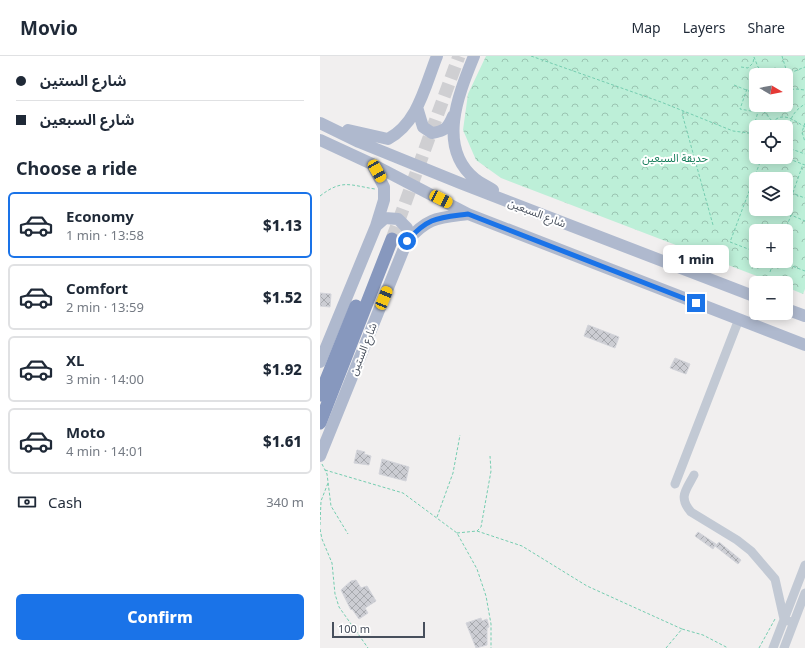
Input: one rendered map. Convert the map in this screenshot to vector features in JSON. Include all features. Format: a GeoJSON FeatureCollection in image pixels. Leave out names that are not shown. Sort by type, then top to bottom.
{"type":"FeatureCollection","features":[{"type":"Feature","properties":{"kind":"highway","name":"شارع الستين"},"geometry":{"type":"LineString","coordinates":[[320,395],[388,238],[320,423]]}},
{"type":"Feature","properties":{"kind":"main road"},"geometry":{"type":"LineString","coordinates":[[324,124],[388,139],[400,133],[407,125],[417,107],[437,56]]}},
{"type":"Feature","properties":{"kind":"main road"},"geometry":{"type":"LineString","coordinates":[[417,107],[423,126],[432,133],[443,132],[449,125],[474,56]]}},
{"type":"Feature","properties":{"kind":"main road"},"geometry":{"type":"LineString","coordinates":[[453,115],[454,142],[461,164],[474,179],[520,206]]}},
{"type":"Feature","properties":{"kind":"main road","name":"شارع السبعين"},"geometry":{"type":"LineString","coordinates":[[324,124],[359,142],[749,294]]}},
{"type":"Feature","properties":{"kind":"main road"},"geometry":{"type":"LineString","coordinates":[[320,140],[372,164],[468,214],[805,345]]}},
{"type":"Feature","properties":{"kind":"main road"},"geometry":{"type":"LineString","coordinates":[[320,362],[376,226],[384,200],[385,191],[383,182],[372,164]]}},
{"type":"Feature","properties":{"kind":"main road","name":"شارع الستين"},"geometry":{"type":"LineString","coordinates":[[320,456],[407,241],[419,228],[432,220],[468,214]]}},
{"type":"Feature","properties":{"kind":"main road"},"geometry":{"type":"LineString","coordinates":[[376,226],[385,218],[398,219],[407,228],[407,241]]}},
{"type":"Feature","properties":{"kind":"main road"},"geometry":{"type":"LineString","coordinates":[[793,312],[805,316]]}},
{"type":"Feature","properties":{"kind":"street"},"geometry":{"type":"LineString","coordinates":[[674,484],[739,320]]}},
{"type":"Feature","properties":{"kind":"street"},"geometry":{"type":"LineString","coordinates":[[694,475],[683,496],[685,505],[691,512],[737,540],[751,551],[775,579],[783,616],[793,623]]}},
{"type":"Feature","properties":{"kind":"street"},"geometry":{"type":"LineString","coordinates":[[773,648],[783,616],[805,565]]}},
{"type":"Feature","properties":{"kind":"street"},"geometry":{"type":"LineString","coordinates":[[784,648],[805,593]]}},
{"type":"Feature","properties":{"kind":"path"},"geometry":{"type":"LineString","coordinates":[[531,56],[683,111],[733,131],[749,133]]}},
{"type":"Feature","properties":{"kind":"path"},"geometry":{"type":"LineString","coordinates":[[782,56],[786,68]]}},
{"type":"Feature","properties":{"kind":"path"},"geometry":{"type":"LineString","coordinates":[[741,67],[748,68],[753,63],[754,57],[759,68]]}},
{"type":"Feature","properties":{"kind":"path"},"geometry":{"type":"LineString","coordinates":[[793,72],[805,67]]}},
{"type":"Feature","properties":{"kind":"path"},"geometry":{"type":"LineString","coordinates":[[734,85],[747,90],[740,109],[749,111]]}},
{"type":"Feature","properties":{"kind":"path"},"geometry":{"type":"LineString","coordinates":[[793,89],[805,90]]}},
{"type":"Feature","properties":{"kind":"path"},"geometry":{"type":"LineString","coordinates":[[792,118],[805,104]]}},
{"type":"Feature","properties":{"kind":"path"},"geometry":{"type":"LineString","coordinates":[[683,111],[683,117],[713,225]]}},
{"type":"Feature","properties":{"kind":"path"},"geometry":{"type":"LineString","coordinates":[[765,112],[771,120]]}},
{"type":"Feature","properties":{"kind":"path"},"geometry":{"type":"LineString","coordinates":[[776,120],[781,117],[792,118],[804,126]]}},
{"type":"Feature","properties":{"kind":"path"},"geometry":{"type":"LineString","coordinates":[[805,123],[802,132],[805,142]]}},
{"type":"Feature","properties":{"kind":"path"},"geometry":{"type":"LineString","coordinates":[[793,150],[805,154]]}},
{"type":"Feature","properties":{"kind":"path"},"geometry":{"type":"LineString","coordinates":[[793,160],[804,165],[793,194],[805,198]]}},
{"type":"Feature","properties":{"kind":"path"},"geometry":{"type":"LineString","coordinates":[[320,196],[333,186],[340,184],[385,191]]}},
{"type":"Feature","properties":{"kind":"path"},"geometry":{"type":"LineString","coordinates":[[749,195],[730,242],[749,249]]}},
{"type":"Feature","properties":{"kind":"path"},"geometry":{"type":"LineString","coordinates":[[788,224],[791,215],[805,221]]}},
{"type":"Feature","properties":{"kind":"path"},"geometry":{"type":"LineString","coordinates":[[793,266],[805,271]]}},
{"type":"Feature","properties":{"kind":"path"},"geometry":{"type":"LineString","coordinates":[[770,272],[771,268]]}},
{"type":"Feature","properties":{"kind":"path"},"geometry":{"type":"LineString","coordinates":[[437,517],[453,473],[460,435]]}},
{"type":"Feature","properties":{"kind":"path"},"geometry":{"type":"LineString","coordinates":[[477,531],[481,527],[491,471],[490,456]]}},
{"type":"Feature","properties":{"kind":"path"},"geometry":{"type":"LineString","coordinates":[[320,463],[325,470],[331,506],[348,534]]}},
{"type":"Feature","properties":{"kind":"path"},"geometry":{"type":"LineString","coordinates":[[325,470],[403,493],[457,533],[477,569],[486,596],[491,624],[491,648]]}},
{"type":"Feature","properties":{"kind":"path"},"geometry":{"type":"LineString","coordinates":[[320,525],[321,501],[328,482]]}},
{"type":"Feature","properties":{"kind":"path"},"geometry":{"type":"LineString","coordinates":[[320,529],[322,539],[332,563],[335,594],[339,607],[368,648]]}},
{"type":"Feature","properties":{"kind":"path"},"geometry":{"type":"LineString","coordinates":[[457,533],[477,531],[522,546],[587,586],[682,629],[703,635],[728,648]]}},
{"type":"Feature","properties":{"kind":"path"},"geometry":{"type":"LineString","coordinates":[[759,648],[775,619],[783,616]]}},
{"type":"Feature","properties":{"kind":"path"},"geometry":{"type":"LineString","coordinates":[[666,648],[682,629]]}},
{"type":"Feature","properties":{"kind":"green space","name":"حديقة السبعين"},"geometry":{"type":"Polygon","coordinates":[[[486,56],[805,56],[805,289],[803,294],[793,290],[793,276],[757,276],[501,178],[476,160],[463,130],[468,94],[486,56]]]}},
{"type":"Feature","properties":{"kind":"building"},"geometry":{"type":"Polygon","coordinates":[[[320,293],[331,294],[330,307],[320,306],[320,293]]]}},
{"type":"Feature","properties":{"kind":"building"},"geometry":{"type":"Polygon","coordinates":[[[588,325],[619,337],[615,348],[584,336],[588,325]]]}},
{"type":"Feature","properties":{"kind":"building"},"geometry":{"type":"Polygon","coordinates":[[[675,358],[690,364],[686,374],[670,368],[675,358]]]}},
{"type":"Feature","properties":{"kind":"building"},"geometry":{"type":"Polygon","coordinates":[[[357,450],[365,452],[364,454],[371,456],[369,465],[354,463],[357,450]]]}},
{"type":"Feature","properties":{"kind":"building"},"geometry":{"type":"Polygon","coordinates":[[[382,459],[409,467],[406,481],[379,474],[382,459]]]}},
{"type":"Feature","properties":{"kind":"building"},"geometry":{"type":"Polygon","coordinates":[[[698,532],[716,544],[713,549],[695,536],[698,532]]]}},
{"type":"Feature","properties":{"kind":"building"},"geometry":{"type":"Polygon","coordinates":[[[719,542],[741,560],[738,564],[715,546],[719,542]]]}},
{"type":"Feature","properties":{"kind":"building"},"geometry":{"type":"Polygon","coordinates":[[[356,580],[361,588],[367,586],[376,601],[365,608],[368,613],[359,619],[352,609],[351,610],[341,590],[351,581],[356,580]]]}},
{"type":"Feature","properties":{"kind":"building"},"geometry":{"type":"Polygon","coordinates":[[[481,618],[482,621],[487,619],[489,627],[487,628],[487,645],[476,648],[466,623],[481,618]]]}},
{"type":"Feature","properties":{"kind":"tunnel"},"geometry":{"type":"LineString","coordinates":[[392,239],[459,56]]}},
{"type":"Feature","properties":{"kind":"route"},"geometry":{"type":"LineString","coordinates":[[407,241],[419,228],[432,220],[468,214],[696,303]]}}]}
